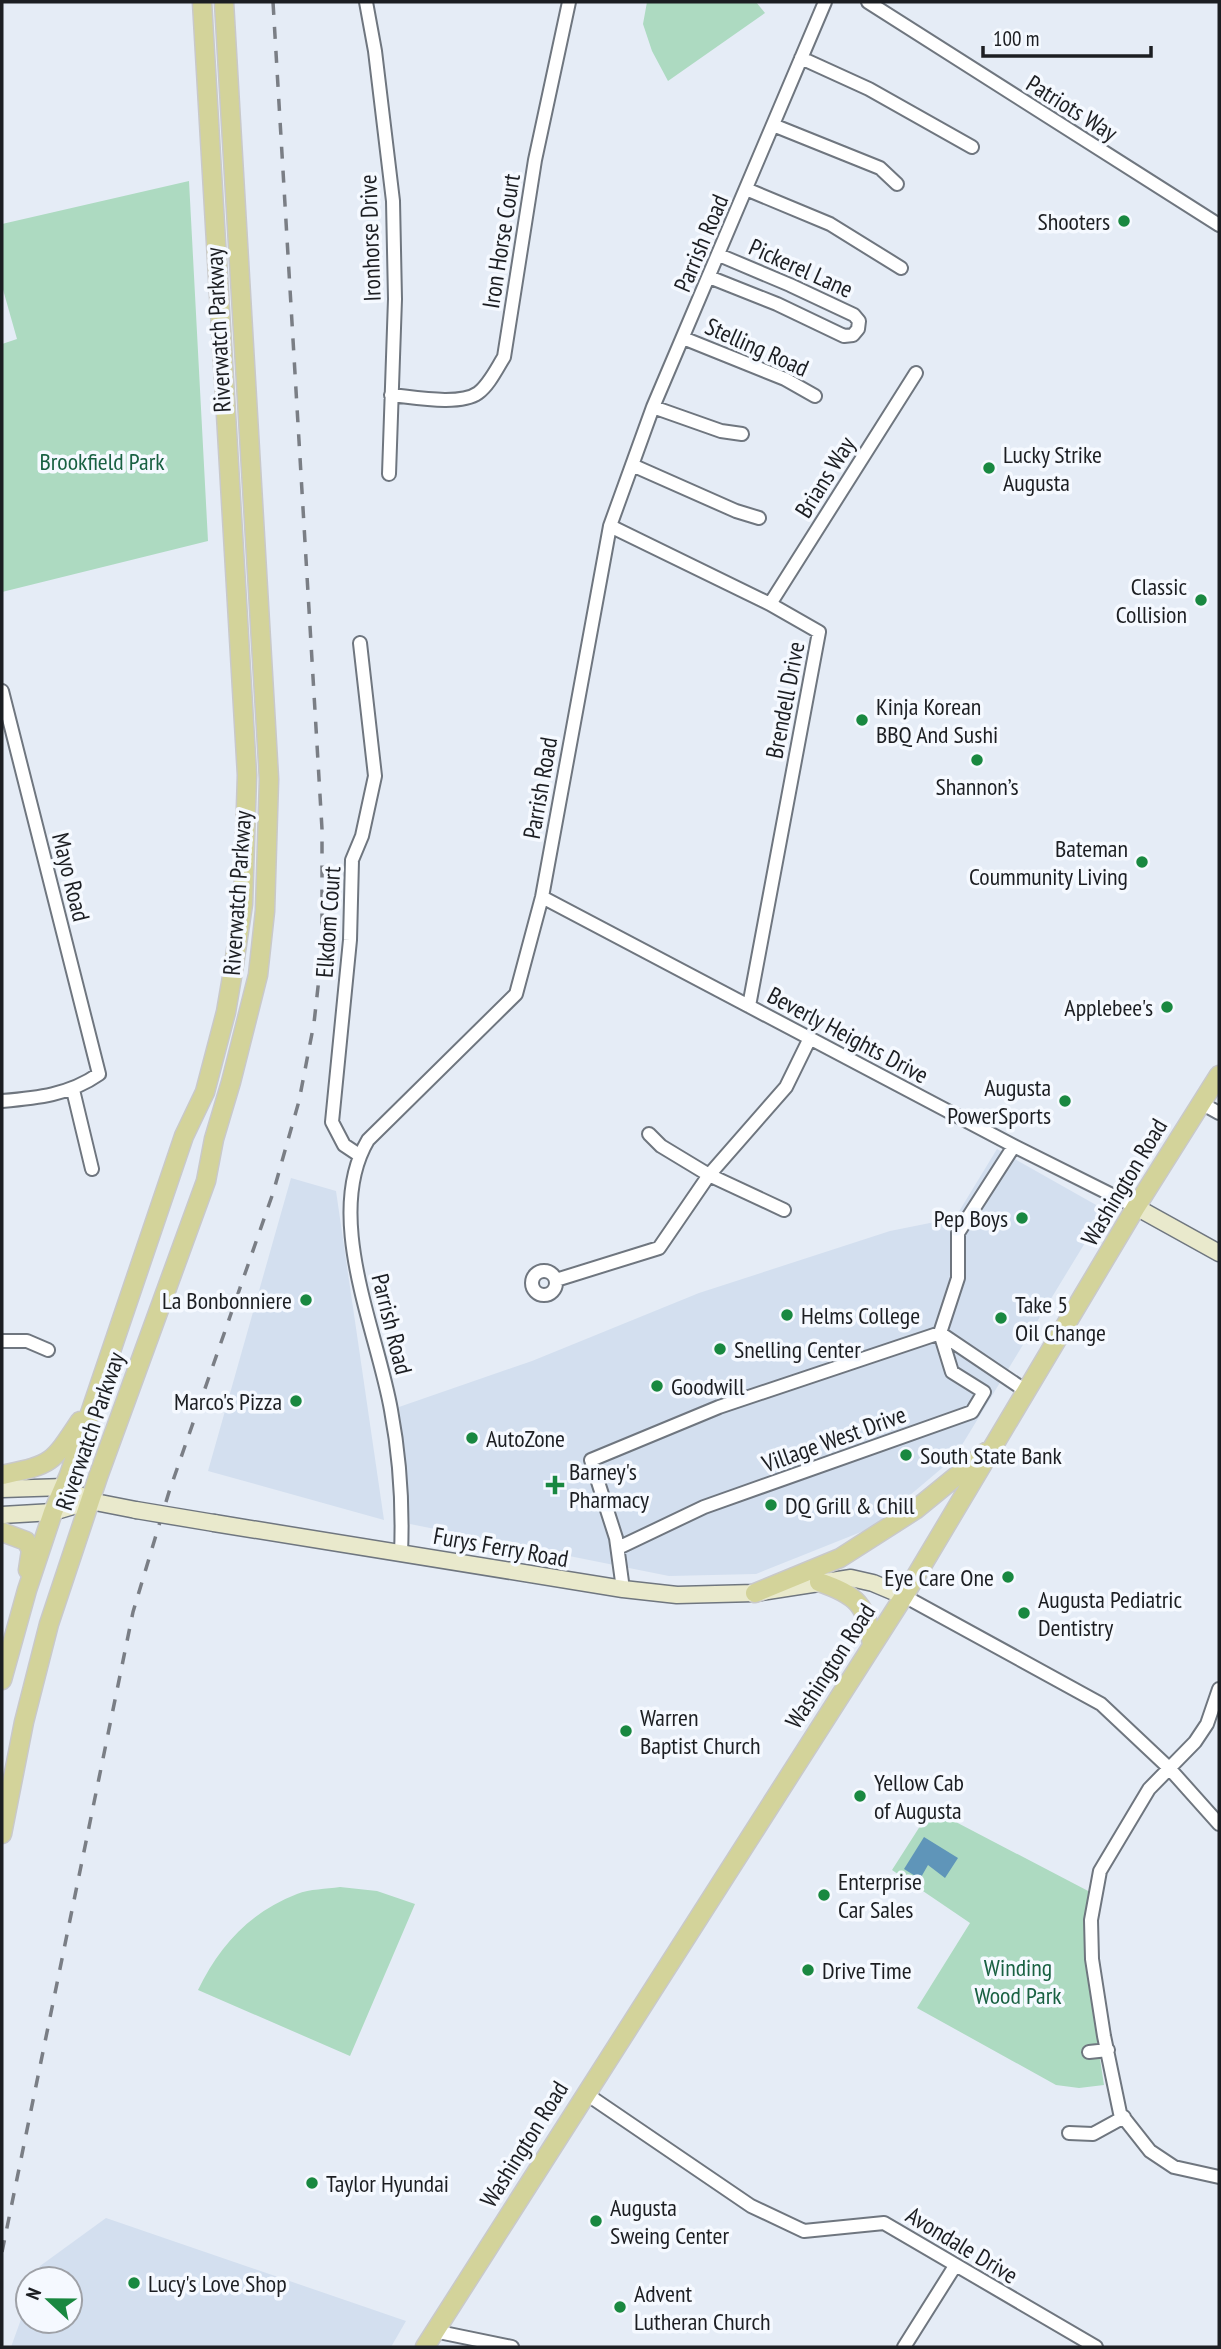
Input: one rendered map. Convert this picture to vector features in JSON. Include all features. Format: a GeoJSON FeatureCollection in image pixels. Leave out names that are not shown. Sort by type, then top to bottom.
{"type":"FeatureCollection","features":[{"type":"Feature","properties":{"kind":"main road","name":"Riverwatch Parkway"},"geometry":{"type":"LineString","coordinates":[[2,1680],[27,1590],[53,1512],[65,1488],[184,1136],[205,1091],[226,1012],[243,904],[247,775],[202,2]]}},
{"type":"Feature","properties":{"kind":"main road","name":"Riverwatch Parkway"},"geometry":{"type":"LineString","coordinates":[[2,1834],[33,1683],[52,1614],[206,1181],[214,1139],[258,975],[265,911],[270,779],[224,2]]}},
{"type":"Feature","properties":{"kind":"main road","name":"Washington Road"},"geometry":{"type":"LineString","coordinates":[[425,2347],[904,1596],[1136,1208],[1219,1075]]}},
{"type":"Feature","properties":{"kind":"main road"},"geometry":{"type":"LineString","coordinates":[[1136,1208],[1219,1253]]}},
{"type":"Feature","properties":{"kind":"main road"},"geometry":{"type":"LineString","coordinates":[[2,1475],[47,1464],[58,1455],[95,1398]]}},
{"type":"Feature","properties":{"kind":"main road"},"geometry":{"type":"LineString","coordinates":[[755,1593],[840,1558],[915,1510],[997,1443]]}},
{"type":"Feature","properties":{"kind":"main road","name":"Furys Ferry Road"},"geometry":{"type":"LineString","coordinates":[[2,1489],[65,1488],[90,1501],[136,1510],[623,1590],[677,1595],[755,1593],[851,1578],[873,1583],[904,1596]]}},
{"type":"Feature","properties":{"kind":"main road","name":"Furys Ferry Road"},"geometry":{"type":"LineString","coordinates":[[2,1515],[53,1512],[90,1501]]}},
{"type":"Feature","properties":{"kind":"main road"},"geometry":{"type":"LineString","coordinates":[[2,1532],[26,1541],[31,1550],[27,1590]]}},
{"type":"Feature","properties":{"kind":"main road"},"geometry":{"type":"LineString","coordinates":[[819,1582],[844,1591],[858,1602],[870,1626],[872,1645]]}},
{"type":"Feature","properties":{"kind":"street","name":"Ironhorse Drive"},"geometry":{"type":"LineString","coordinates":[[366,2],[375,51],[393,201],[395,299],[389,474]]}},
{"type":"Feature","properties":{"kind":"street","name":"Iron Horse Court"},"geometry":{"type":"LineString","coordinates":[[391,395],[457,400],[478,394],[504,357],[535,160],[569,2]]}},
{"type":"Feature","properties":{"kind":"street","name":"Parrish Road"},"geometry":{"type":"LineString","coordinates":[[401,1553],[402,1501],[394,1427],[354,1251],[352,1201],[355,1166],[368,1139],[516,994],[542,897],[610,526],[653,407],[824,2]]}},
{"type":"Feature","properties":{"kind":"street","name":"Patriots Way"},"geometry":{"type":"LineString","coordinates":[[868,2],[1219,225]]}},
{"type":"Feature","properties":{"kind":"street"},"geometry":{"type":"LineString","coordinates":[[801,58],[869,89],[972,147]]}},
{"type":"Feature","properties":{"kind":"street"},"geometry":{"type":"LineString","coordinates":[[773,125],[880,168],[897,184]]}},
{"type":"Feature","properties":{"kind":"street"},"geometry":{"type":"LineString","coordinates":[[746,189],[830,224],[901,268]]}},
{"type":"Feature","properties":{"kind":"street","name":"Pickerel Lane"},"geometry":{"type":"LineString","coordinates":[[709,277],[777,304],[844,336],[853,335],[858,329],[859,321],[854,315],[719,255]]}},
{"type":"Feature","properties":{"kind":"street","name":"Stelling Road"},"geometry":{"type":"LineString","coordinates":[[683,338],[785,379],[815,396]]}},
{"type":"Feature","properties":{"kind":"street","name":"Brians Way"},"geometry":{"type":"LineString","coordinates":[[770,604],[916,373]]}},
{"type":"Feature","properties":{"kind":"street"},"geometry":{"type":"LineString","coordinates":[[653,407],[721,432],[742,434]]}},
{"type":"Feature","properties":{"kind":"street"},"geometry":{"type":"LineString","coordinates":[[632,465],[736,511],[759,518]]}},
{"type":"Feature","properties":{"kind":"street","name":"Brendell Drive"},"geometry":{"type":"LineString","coordinates":[[610,526],[770,604],[819,632],[749,1006]]}},
{"type":"Feature","properties":{"kind":"street","name":"Elkdom Court"},"geometry":{"type":"LineString","coordinates":[[359,1155],[344,1145],[332,1122],[349,940],[352,860],[362,836],[375,776],[360,643]]}},
{"type":"Feature","properties":{"kind":"street","name":"Mayo Road"},"geometry":{"type":"LineString","coordinates":[[2,691],[99,1074],[73,1090]]}},
{"type":"Feature","properties":{"kind":"street","name":"Beverly Heights Drive"},"geometry":{"type":"LineString","coordinates":[[542,897],[1136,1208]]}},
{"type":"Feature","properties":{"kind":"street"},"geometry":{"type":"LineString","coordinates":[[556,1280],[659,1248],[709,1175],[786,1087],[810,1038]]}},
{"type":"Feature","properties":{"kind":"street"},"geometry":{"type":"LineString","coordinates":[[2,1101],[38,1098],[73,1090],[92,1169]]}},
{"type":"Feature","properties":{"kind":"street"},"geometry":{"type":"LineString","coordinates":[[1201,1104],[1219,1113]]}},
{"type":"Feature","properties":{"kind":"street"},"geometry":{"type":"LineString","coordinates":[[649,1134],[661,1146],[730,1187],[783,1210]]}},
{"type":"Feature","properties":{"kind":"street"},"geometry":{"type":"LineString","coordinates":[[940,1332],[958,1278],[958,1233],[1014,1146]]}},
{"type":"Feature","properties":{"kind":"street"},"geometry":{"type":"LineString","coordinates":[[940,1332],[1026,1391]]}},
{"type":"Feature","properties":{"kind":"street"},"geometry":{"type":"LineString","coordinates":[[623,1590],[618,1548],[591,1460],[719,1407],[940,1332]]}},
{"type":"Feature","properties":{"kind":"street","name":"Village West Drive"},"geometry":{"type":"LineString","coordinates":[[618,1548],[704,1507],[972,1412],[984,1392],[952,1372],[940,1332]]}},
{"type":"Feature","properties":{"kind":"street"},"geometry":{"type":"LineString","coordinates":[[2,1341],[27,1341],[48,1349]]}},
{"type":"Feature","properties":{"kind":"street"},"geometry":{"type":"LineString","coordinates":[[904,1596],[1101,1704],[1170,1768],[1219,1824]]}},
{"type":"Feature","properties":{"kind":"street"},"geometry":{"type":"LineString","coordinates":[[1219,1689],[1207,1724],[1195,1742],[1149,1789],[1100,1871],[1091,1920],[1092,1959],[1120,2113],[1150,2151],[1174,2167],[1209,2177],[1219,2177]]}},
{"type":"Feature","properties":{"kind":"street"},"geometry":{"type":"LineString","coordinates":[[1089,2052],[1108,2050]]}},
{"type":"Feature","properties":{"kind":"street","name":"Avondale Drive"},"geometry":{"type":"LineString","coordinates":[[585,2093],[751,2206],[804,2231],[884,2223],[1096,2347]]}},
{"type":"Feature","properties":{"kind":"street"},"geometry":{"type":"LineString","coordinates":[[1069,2133],[1093,2134],[1124,2117]]}},
{"type":"Feature","properties":{"kind":"street"},"geometry":{"type":"LineString","coordinates":[[904,2347],[955,2266]]}},
{"type":"Feature","properties":{"kind":"street"},"geometry":{"type":"LineString","coordinates":[[434,2331],[512,2347]]}},
{"type":"Feature","properties":{"kind":"shaded area"},"geometry":{"type":"Polygon","coordinates":[[[997,1149],[1105,1210],[954,1458],[871,1528],[756,1574],[669,1576],[410,1524],[399,1407],[532,1361],[699,1293],[890,1231],[955,1218],[997,1149]]]}},
{"type":"Feature","properties":{"kind":"shaded area"},"geometry":{"type":"Polygon","coordinates":[[[291,1178],[336,1191],[384,1520],[208,1471],[291,1178]]]}},
{"type":"Feature","properties":{"kind":"shaded area"},"geometry":{"type":"Polygon","coordinates":[[[106,2218],[406,2321],[391,2347],[11,2347],[15,2335],[84,2335],[84,2265],[41,2265],[106,2218]]]}},
{"type":"Feature","properties":{"kind":"green space"},"geometry":{"type":"Polygon","coordinates":[[[647,2],[756,2],[765,13],[668,81],[652,51],[643,24],[647,2]]]}},
{"type":"Feature","properties":{"kind":"green space","name":"Brookfield Park"},"geometry":{"type":"Polygon","coordinates":[[[189,181],[208,541],[2,592],[2,344],[17,339],[2,286],[2,224],[189,181]]]}},
{"type":"Feature","properties":{"kind":"green space","name":"Winding Wood Park"},"geometry":{"type":"Polygon","coordinates":[[[931,1809],[1092,1893],[1085,1948],[1104,2085],[1079,2088],[1056,2085],[917,2008],[970,1923],[892,1870],[931,1809]]]}},
{"type":"Feature","properties":{"kind":"green space"},"geometry":{"type":"Polygon","coordinates":[[[340,1887],[377,1891],[415,1904],[350,2056],[198,1990],[226,1945],[265,1910],[302,1892],[340,1887]]]}},
{"type":"Feature","properties":{"kind":"water"},"geometry":{"type":"Polygon","coordinates":[[[924,1837],[958,1858],[945,1878],[928,1865],[920,1879],[904,1869],[924,1837]]]}},
{"type":"Feature","properties":{"kind":"railway"},"geometry":{"type":"LineString","coordinates":[[2,2252],[133,1612],[169,1492],[273,1193],[299,1101],[314,1023],[322,939],[322,829],[273,2]]}},
{"type":"Feature","properties":{"kind":"place","name":"Shooters"},"geometry":{"type":"Point","coordinates":[1124,221]}},
{"type":"Feature","properties":{"kind":"place","name":"Lucky Strike Augusta"},"geometry":{"type":"Point","coordinates":[989,468]}},
{"type":"Feature","properties":{"kind":"place","name":"Classic Collision"},"geometry":{"type":"Point","coordinates":[1201,600]}},
{"type":"Feature","properties":{"kind":"place","name":"Kinja Korean BBQ And Sushi"},"geometry":{"type":"Point","coordinates":[862,720]}},
{"type":"Feature","properties":{"kind":"place","name":"Shannon’s"},"geometry":{"type":"Point","coordinates":[977,760]}},
{"type":"Feature","properties":{"kind":"place","name":"Bateman Coummunity Living"},"geometry":{"type":"Point","coordinates":[1142,862]}},
{"type":"Feature","properties":{"kind":"place","name":"Applebee's"},"geometry":{"type":"Point","coordinates":[1167,1007]}},
{"type":"Feature","properties":{"kind":"place","name":"Augusta PowerSports"},"geometry":{"type":"Point","coordinates":[1065,1101]}},
{"type":"Feature","properties":{"kind":"place","name":"Pep Boys"},"geometry":{"type":"Point","coordinates":[1022,1218]}},
{"type":"Feature","properties":{"kind":"place","name":"La Bonbonniere"},"geometry":{"type":"Point","coordinates":[306,1300]}},
{"type":"Feature","properties":{"kind":"place","name":"Helms College"},"geometry":{"type":"Point","coordinates":[787,1315]}},
{"type":"Feature","properties":{"kind":"place","name":"Take 5 Oil Change"},"geometry":{"type":"Point","coordinates":[1001,1318]}},
{"type":"Feature","properties":{"kind":"place","name":"Snelling Center"},"geometry":{"type":"Point","coordinates":[720,1349]}},
{"type":"Feature","properties":{"kind":"place","name":"Goodwill"},"geometry":{"type":"Point","coordinates":[657,1386]}},
{"type":"Feature","properties":{"kind":"place","name":"Marco's Pizza"},"geometry":{"type":"Point","coordinates":[296,1401]}},
{"type":"Feature","properties":{"kind":"place","name":"AutoZone"},"geometry":{"type":"Point","coordinates":[472,1438]}},
{"type":"Feature","properties":{"kind":"place","name":"South State Bank"},"geometry":{"type":"Point","coordinates":[906,1455]}},
{"type":"Feature","properties":{"kind":"place","name":"Barney's Pharmacy"},"geometry":{"type":"Point","coordinates":[555,1485]}},
{"type":"Feature","properties":{"kind":"place","name":"DQ Grill & Chill"},"geometry":{"type":"Point","coordinates":[771,1505]}},
{"type":"Feature","properties":{"kind":"place","name":"Eye Care One"},"geometry":{"type":"Point","coordinates":[1008,1577]}},
{"type":"Feature","properties":{"kind":"place","name":"Augusta Pediatric Dentistry"},"geometry":{"type":"Point","coordinates":[1024,1613]}},
{"type":"Feature","properties":{"kind":"place","name":"Warren Baptist Church"},"geometry":{"type":"Point","coordinates":[626,1731]}},
{"type":"Feature","properties":{"kind":"place","name":"Yellow Cab of Augusta"},"geometry":{"type":"Point","coordinates":[860,1796]}},
{"type":"Feature","properties":{"kind":"place","name":"Enterprise Car Sales"},"geometry":{"type":"Point","coordinates":[824,1895]}},
{"type":"Feature","properties":{"kind":"place","name":"Drive Time"},"geometry":{"type":"Point","coordinates":[808,1970]}},
{"type":"Feature","properties":{"kind":"place","name":"Taylor Hyundai"},"geometry":{"type":"Point","coordinates":[312,2183]}},
{"type":"Feature","properties":{"kind":"place","name":"Augusta Sweing Center"},"geometry":{"type":"Point","coordinates":[596,2221]}},
{"type":"Feature","properties":{"kind":"place","name":"Lucy's Love Shop"},"geometry":{"type":"Point","coordinates":[134,2283]}},
{"type":"Feature","properties":{"kind":"place","name":"Advent Lutheran Church"},"geometry":{"type":"Point","coordinates":[620,2307]}}]}
